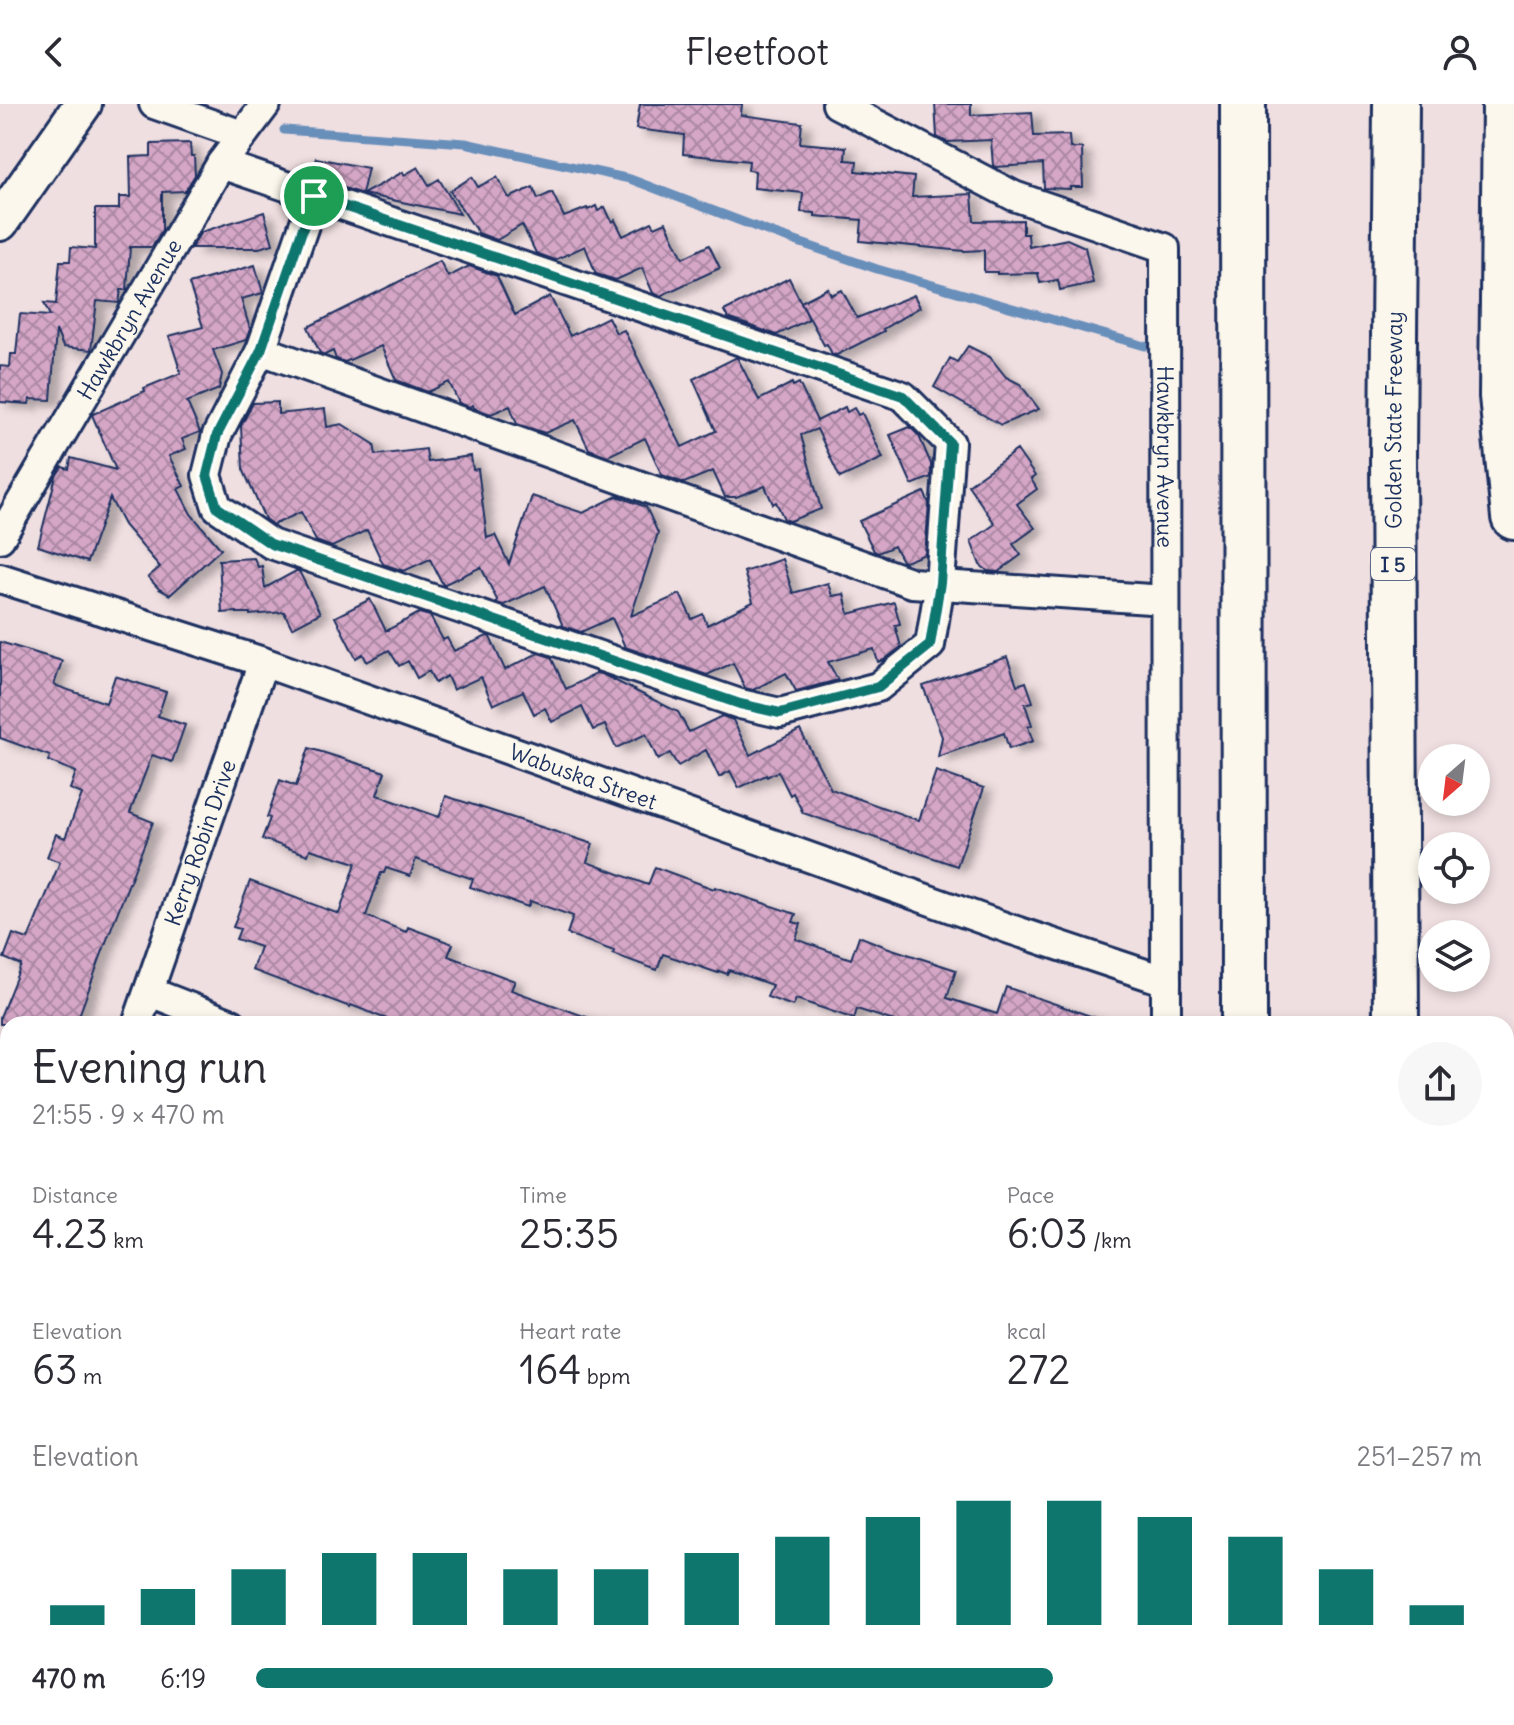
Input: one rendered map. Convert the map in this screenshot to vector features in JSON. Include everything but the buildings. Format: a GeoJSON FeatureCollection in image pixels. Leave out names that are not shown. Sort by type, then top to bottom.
{"type":"FeatureCollection","features":[{"type":"Feature","properties":{"kind":"main road"},"geometry":{"type":"LineString","coordinates":[[1243,104],[1244,1016]]}},
{"type":"Feature","properties":{"kind":"main road","name":"Golden State Freeway"},"geometry":{"type":"LineString","coordinates":[[1396,104],[1393,454],[1396,1016]]}},
{"type":"Feature","properties":{"kind":"main road"},"geometry":{"type":"LineString","coordinates":[[1505,104],[1502,396],[1514,517]]}},
{"type":"Feature","properties":{"kind":"street"},"geometry":{"type":"LineString","coordinates":[[0,222],[83,104]]}},
{"type":"Feature","properties":{"kind":"street"},"geometry":{"type":"LineString","coordinates":[[154,104],[242,135]]}},
{"type":"Feature","properties":{"kind":"street","name":"Hawkbryn Avenue"},"geometry":{"type":"LineString","coordinates":[[0,538],[221,164],[266,104]]}},
{"type":"Feature","properties":{"kind":"street","name":"Hawkbryn Avenue"},"geometry":{"type":"LineString","coordinates":[[837,104],[1014,196],[1165,248],[1166,1016]]}},
{"type":"Feature","properties":{"kind":"street"},"geometry":{"type":"LineString","coordinates":[[221,164],[903,396],[950,443],[940,583],[930,645],[878,687],[780,713],[740,704],[271,544],[217,507],[207,475],[217,435],[261,350],[314,196]]}},
{"type":"Feature","properties":{"kind":"street"},"geometry":{"type":"LineString","coordinates":[[261,350],[912,583],[1165,600]]}},
{"type":"Feature","properties":{"kind":"street","name":"Wabuska Street"},"geometry":{"type":"LineString","coordinates":[[0,578],[263,662],[1010,929],[1166,981]]}},
{"type":"Feature","properties":{"kind":"street","name":"Kerry Robin Drive"},"geometry":{"type":"LineString","coordinates":[[140,1016],[263,662]]}},
{"type":"Feature","properties":{"kind":"street"},"geometry":{"type":"LineString","coordinates":[[150,992],[212,1016]]}},
{"type":"Feature","properties":{"kind":"waterway"},"geometry":{"type":"LineString","coordinates":[[284,130],[465,143],[630,179],[877,269],[1145,346]]}},
{"type":"Feature","properties":{"kind":"route"},"geometry":{"type":"LineString","coordinates":[[314,196],[903,396],[950,443],[940,583],[930,645],[878,687],[780,713],[740,704],[271,544],[217,507],[207,475],[217,435],[261,350],[314,196]]}}]}
